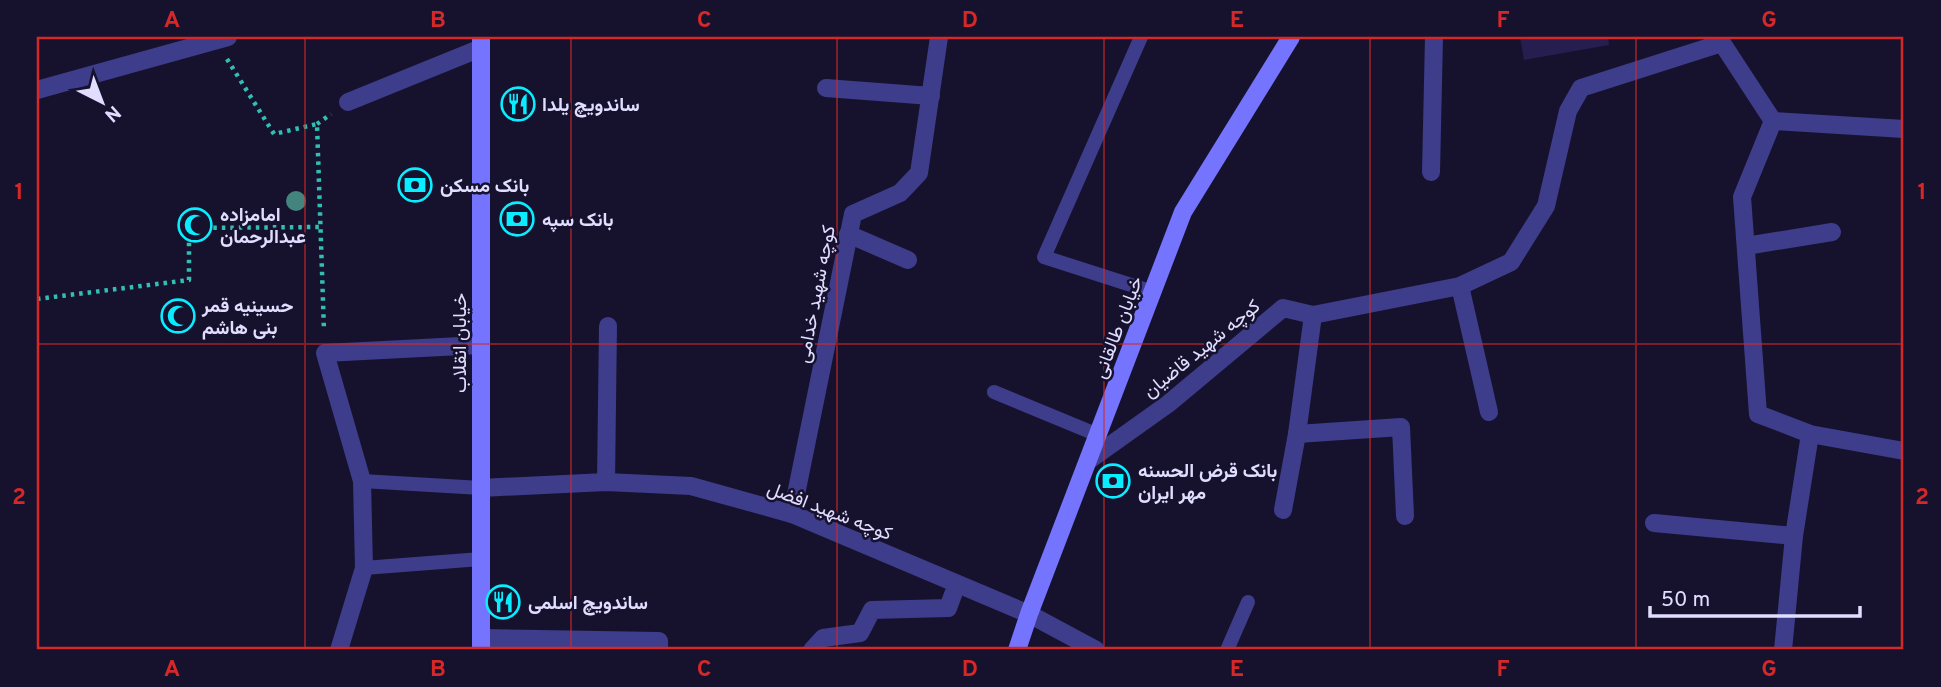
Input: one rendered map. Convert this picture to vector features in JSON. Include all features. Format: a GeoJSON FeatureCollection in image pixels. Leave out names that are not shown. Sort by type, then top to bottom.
{"type":"FeatureCollection","features":[{"type":"Feature","properties":{"kind":"main road","name":"خیابان طالقانی"},"geometry":{"type":"LineString","coordinates":[[1017,650],[1184,212],[1291,37]]}},
{"type":"Feature","properties":{"kind":"main road","name":"خیابان انقلاب"},"geometry":{"type":"LineString","coordinates":[[481,43],[481,644]]}},
{"type":"Feature","properties":{"kind":"street","name":"کوچه شهید خدامی"},"geometry":{"type":"LineString","coordinates":[[792,514],[853,214],[900,193],[919,173],[939,37]]}},
{"type":"Feature","properties":{"kind":"street"},"geometry":{"type":"LineString","coordinates":[[1431,172],[1434,37]]}},
{"type":"Feature","properties":{"kind":"street"},"geometry":{"type":"LineString","coordinates":[[37,90],[219,38]]}},
{"type":"Feature","properties":{"kind":"street"},"geometry":{"type":"LineString","coordinates":[[1721,40],[1773,121]]}},
{"type":"Feature","properties":{"kind":"street","name":"کوچه شهید قاضیان"},"geometry":{"type":"LineString","coordinates":[[1088,460],[1168,404],[1283,308],[1313,315],[1460,286],[1511,262],[1546,206],[1568,111],[1581,88],[1721,40]]}},
{"type":"Feature","properties":{"kind":"street"},"geometry":{"type":"LineString","coordinates":[[348,102],[481,43]]}},
{"type":"Feature","properties":{"kind":"street"},"geometry":{"type":"LineString","coordinates":[[826,88],[930,96]]}},
{"type":"Feature","properties":{"kind":"street"},"geometry":{"type":"LineString","coordinates":[[1773,121],[1904,129]]}},
{"type":"Feature","properties":{"kind":"street"},"geometry":{"type":"LineString","coordinates":[[1773,121],[1742,197],[1758,415],[1810,434],[1904,451]]}},
{"type":"Feature","properties":{"kind":"street"},"geometry":{"type":"LineString","coordinates":[[1746,246],[1832,232]]}},
{"type":"Feature","properties":{"kind":"street"},"geometry":{"type":"LineString","coordinates":[[848,234],[908,260]]}},
{"type":"Feature","properties":{"kind":"street"},"geometry":{"type":"LineString","coordinates":[[1460,286],[1489,412]]}},
{"type":"Feature","properties":{"kind":"street"},"geometry":{"type":"LineString","coordinates":[[1283,510],[1297,434],[1313,315]]}},
{"type":"Feature","properties":{"kind":"street"},"geometry":{"type":"LineString","coordinates":[[606,482],[608,326]]}},
{"type":"Feature","properties":{"kind":"street"},"geometry":{"type":"LineString","coordinates":[[339,650],[364,568],[362,481],[325,353],[480,345]]}},
{"type":"Feature","properties":{"kind":"street"},"geometry":{"type":"LineString","coordinates":[[1297,434],[1401,427],[1405,516]]}},
{"type":"Feature","properties":{"kind":"street"},"geometry":{"type":"LineString","coordinates":[[1783,650],[1794,536],[1810,434]]}},
{"type":"Feature","properties":{"kind":"street","name":"کوچه شهید افضل"},"geometry":{"type":"LineString","coordinates":[[481,488],[606,482],[691,486],[792,514],[1029,614],[1096,650]]}},
{"type":"Feature","properties":{"kind":"street"},"geometry":{"type":"LineString","coordinates":[[1654,523],[1794,536]]}},
{"type":"Feature","properties":{"kind":"street"},"geometry":{"type":"LineString","coordinates":[[812,650],[822,638],[860,633],[872,610],[948,608],[957,584]]}},
{"type":"Feature","properties":{"kind":"street"},"geometry":{"type":"LineString","coordinates":[[481,644],[659,641],[659,650]]}},
{"type":"Feature","properties":{"kind":"lane"},"geometry":{"type":"LineString","coordinates":[[1141,37],[1044,257],[1153,292]]}},
{"type":"Feature","properties":{"kind":"lane"},"geometry":{"type":"LineString","coordinates":[[994,391],[1098,435]]}},
{"type":"Feature","properties":{"kind":"lane"},"geometry":{"type":"LineString","coordinates":[[362,481],[481,488]]}},
{"type":"Feature","properties":{"kind":"lane"},"geometry":{"type":"LineString","coordinates":[[364,568],[481,559]]}},
{"type":"Feature","properties":{"kind":"lane"},"geometry":{"type":"LineString","coordinates":[[1227,650],[1248,602]]}},
{"type":"Feature","properties":{"kind":"path"},"geometry":{"type":"LineString","coordinates":[[219,38],[274,134],[317,124],[318,227],[325,353]]}},
{"type":"Feature","properties":{"kind":"path"},"geometry":{"type":"LineString","coordinates":[[37,299],[189,280],[189,228],[318,227]]}},
{"type":"Feature","properties":{"kind":"building"},"geometry":{"type":"Polygon","coordinates":[[[1520,37],[1608,37],[1609,45],[1524,60],[1520,37]]]}},
{"type":"Feature","properties":{"kind":"place","name":"ساندویچ یلدا"},"geometry":{"type":"Point","coordinates":[518,104]}},
{"type":"Feature","properties":{"kind":"place","name":"بانک مسکن"},"geometry":{"type":"Point","coordinates":[415,185]}},
{"type":"Feature","properties":{"kind":"place","name":"بانک سپه"},"geometry":{"type":"Point","coordinates":[517,219]}},
{"type":"Feature","properties":{"kind":"place","name":"امامزاده عبدالرحمان"},"geometry":{"type":"Point","coordinates":[195,225]}},
{"type":"Feature","properties":{"kind":"place","name":"حسینیه قمر بنی هاشم"},"geometry":{"type":"Point","coordinates":[178,316]}},
{"type":"Feature","properties":{"kind":"place","name":"بانک قرض الحسنه مهر ایران"},"geometry":{"type":"Point","coordinates":[1113,481]}},
{"type":"Feature","properties":{"kind":"place","name":"ساندویچ اسلمی"},"geometry":{"type":"Point","coordinates":[503,602]}}]}
